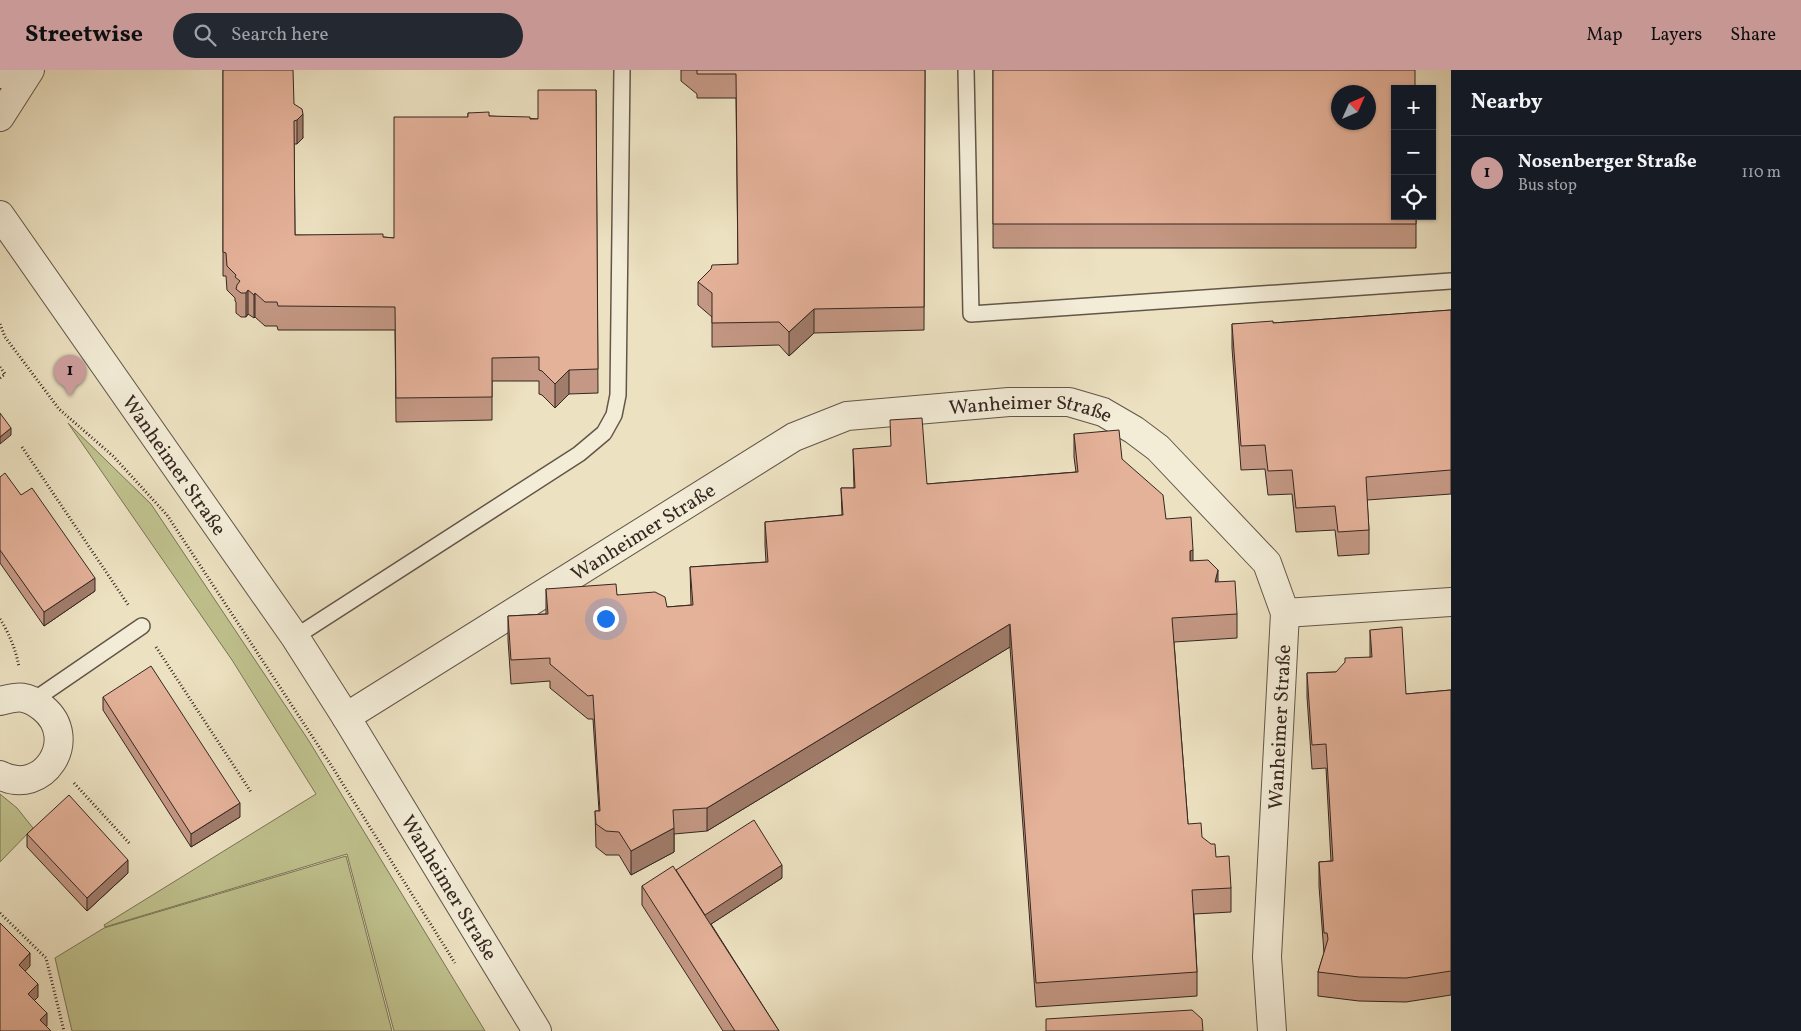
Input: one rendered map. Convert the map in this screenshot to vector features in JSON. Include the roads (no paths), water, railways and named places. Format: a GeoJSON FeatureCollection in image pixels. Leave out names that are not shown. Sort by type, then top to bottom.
{"type":"FeatureCollection","features":[{"type":"Feature","properties":{"kind":"street"},"geometry":{"type":"LineString","coordinates":[[0,74],[13,70]]}},
{"type":"Feature","properties":{"kind":"street"},"geometry":{"type":"LineString","coordinates":[[0,117],[30,70]]}},
{"type":"Feature","properties":{"kind":"street","name":"Wanheimer Straße"},"geometry":{"type":"LineString","coordinates":[[0,215],[295,637],[346,717],[537,1031]]}},
{"type":"Feature","properties":{"kind":"street","name":"Wanheimer Straße"},"geometry":{"type":"LineString","coordinates":[[346,717],[794,437],[847,416],[1009,402],[1069,402],[1103,412],[1134,430],[1158,448],[1267,563],[1285,613],[1267,957],[1272,1031]]}},
{"type":"Feature","properties":{"kind":"street"},"geometry":{"type":"LineString","coordinates":[[1285,613],[1451,602]]}},
{"type":"Feature","properties":{"kind":"street"},"geometry":{"type":"LineString","coordinates":[[0,775],[9,780],[34,778],[46,770],[54,760],[59,744],[58,729],[52,714],[18,700]]}},
{"type":"Feature","properties":{"kind":"lane"},"geometry":{"type":"LineString","coordinates":[[295,637],[578,454],[604,433],[614,415],[618,395],[622,70]]}},
{"type":"Feature","properties":{"kind":"lane"},"geometry":{"type":"LineString","coordinates":[[966,70],[971,314],[1451,281]]}},
{"type":"Feature","properties":{"kind":"lane"},"geometry":{"type":"LineString","coordinates":[[18,700],[142,626]]}},
{"type":"Feature","properties":{"kind":"place","name":"Nosenberger Straße"},"geometry":{"type":"Point","coordinates":[70,396]}}]}
